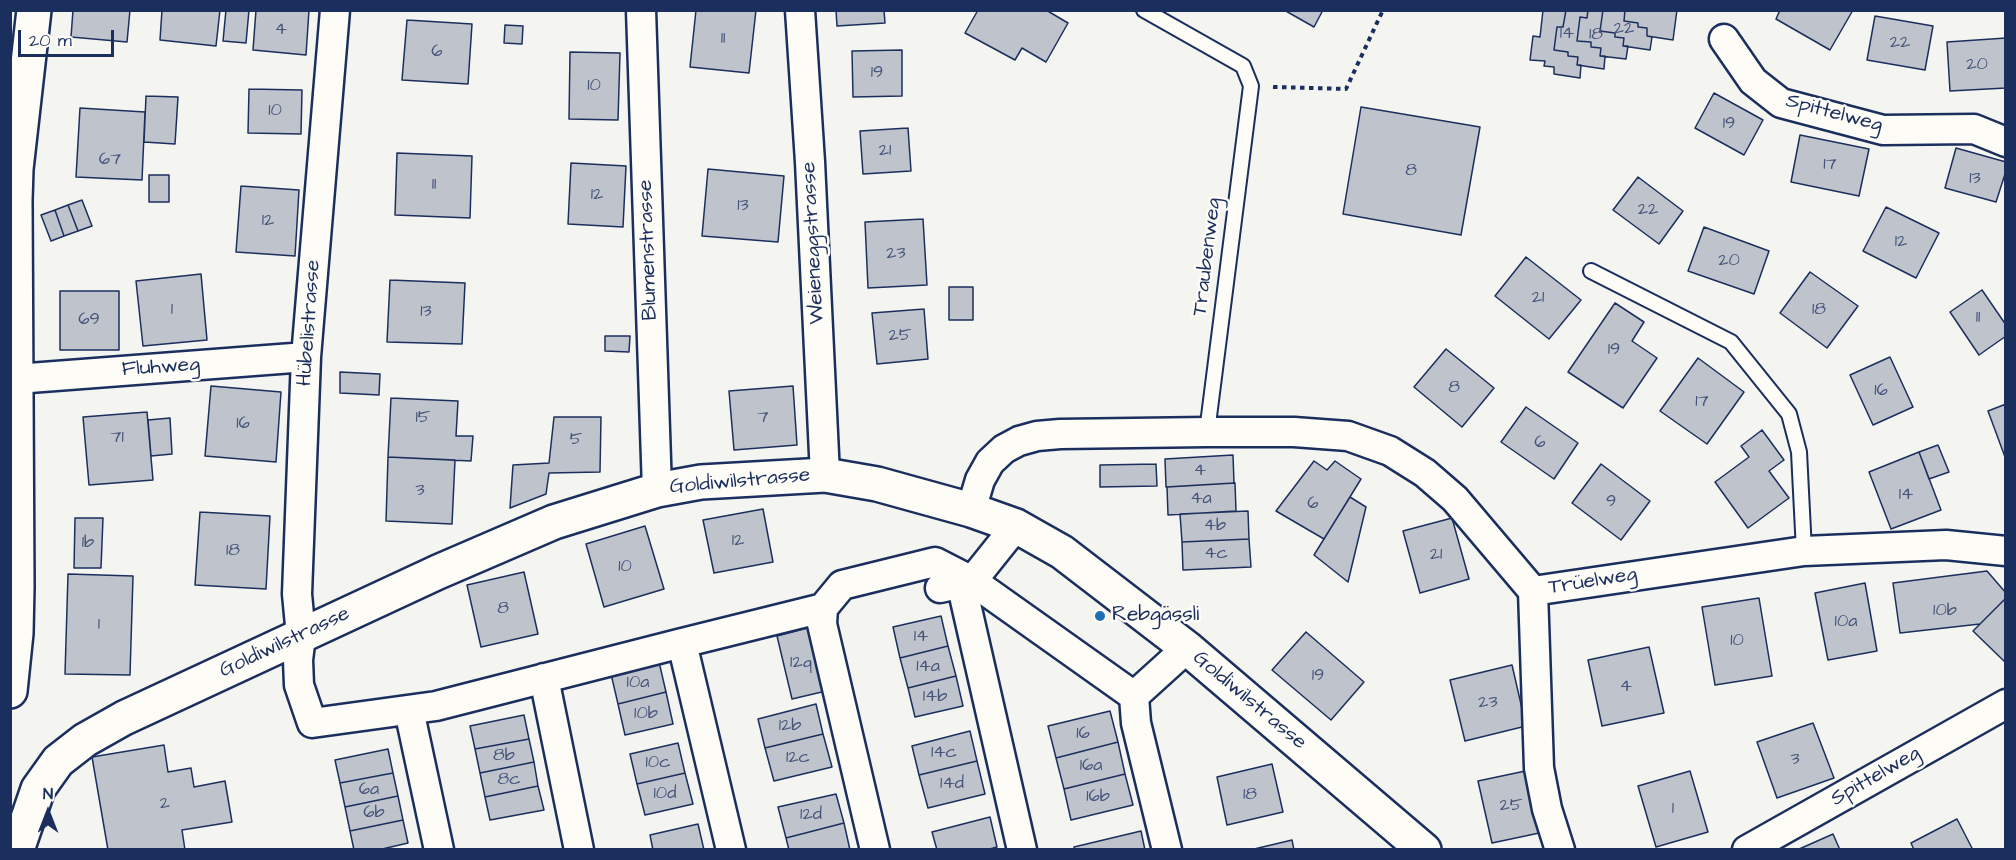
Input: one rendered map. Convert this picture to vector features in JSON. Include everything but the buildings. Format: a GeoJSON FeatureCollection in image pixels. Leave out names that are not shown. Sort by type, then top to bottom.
{"type":"FeatureCollection","features":[{"type":"Feature","properties":{"kind":"street"},"geometry":{"type":"LineString","coordinates":[[10,691],[16,633],[17,587],[14,265],[16,179],[34,10]]}},
{"type":"Feature","properties":{"kind":"street","name":"Hübelistrasse"},"geometry":{"type":"LineString","coordinates":[[336,10],[306,357],[297,594],[301,636],[298,660],[299,685],[312,723],[422,708]]}},
{"type":"Feature","properties":{"kind":"street","name":"Blumenstrasse"},"geometry":{"type":"LineString","coordinates":[[641,10],[657,490]]}},
{"type":"Feature","properties":{"kind":"street","name":"Weieneggstrasse"},"geometry":{"type":"LineString","coordinates":[[800,10],[810,162],[825,475]]}},
{"type":"Feature","properties":{"kind":"street","name":"Spittelweg"},"geometry":{"type":"LineString","coordinates":[[1724,39],[1753,81],[1781,103],[1883,130],[1974,129],[2006,142]]}},
{"type":"Feature","properties":{"kind":"street","name":"Fluhweg"},"geometry":{"type":"LineString","coordinates":[[16,379],[306,357]]}},
{"type":"Feature","properties":{"kind":"street"},"geometry":{"type":"LineString","coordinates":[[971,510],[980,480],[990,462],[1004,448],[1037,436],[1207,432],[1294,432],[1348,436],[1390,451],[1425,473],[1455,499],[1533,591]]}},
{"type":"Feature","properties":{"kind":"street","name":"Goldiwilstrasse"},"geometry":{"type":"LineString","coordinates":[[17,849],[38,789],[58,761],[71,749],[124,718],[301,636],[515,537],[589,510],[657,490],[711,481],[825,475],[877,484],[971,510],[1016,526],[1062,552],[1187,648],[1424,849]]}},
{"type":"Feature","properties":{"kind":"street"},"geometry":{"type":"LineString","coordinates":[[1016,526],[972,581],[965,600],[1022,849]]}},
{"type":"Feature","properties":{"kind":"street","name":"Trüelweg"},"geometry":{"type":"LineString","coordinates":[[1560,849],[1547,808],[1539,768],[1533,591],[1804,551],[1946,545],[2006,551]]}},
{"type":"Feature","properties":{"kind":"street"},"geometry":{"type":"LineString","coordinates":[[875,849],[822,624],[823,608],[842,585],[934,562],[972,581],[1134,696],[1137,723],[1167,849]]}},
{"type":"Feature","properties":{"kind":"street"},"geometry":{"type":"LineString","coordinates":[[940,588],[972,581]]}},
{"type":"Feature","properties":{"kind":"street"},"geometry":{"type":"LineString","coordinates":[[439,849],[422,708],[823,608]]}},
{"type":"Feature","properties":{"kind":"street"},"geometry":{"type":"LineString","coordinates":[[682,643],[731,849]]}},
{"type":"Feature","properties":{"kind":"street"},"geometry":{"type":"LineString","coordinates":[[1134,696],[1187,648]]}},
{"type":"Feature","properties":{"kind":"street"},"geometry":{"type":"LineString","coordinates":[[544,678],[579,849]]}},
{"type":"Feature","properties":{"kind":"street","name":"Spittelweg"},"geometry":{"type":"LineString","coordinates":[[1747,849],[2006,704]]}},
{"type":"Feature","properties":{"kind":"lane"},"geometry":{"type":"LineString","coordinates":[[1144,10],[1243,66],[1251,86]]}},
{"type":"Feature","properties":{"kind":"lane","name":"Traubenweg"},"geometry":{"type":"LineString","coordinates":[[1207,432],[1251,86]]}},
{"type":"Feature","properties":{"kind":"lane"},"geometry":{"type":"LineString","coordinates":[[1591,271],[1731,342],[1788,414],[1799,452],[1804,551]]}},
{"type":"Feature","properties":{"kind":"path"},"geometry":{"type":"LineString","coordinates":[[1251,86],[1346,89],[1383,10]]}},
{"type":"Feature","properties":{"kind":"place","name":"Rebgässli"},"geometry":{"type":"Point","coordinates":[1100,616]}}]}
